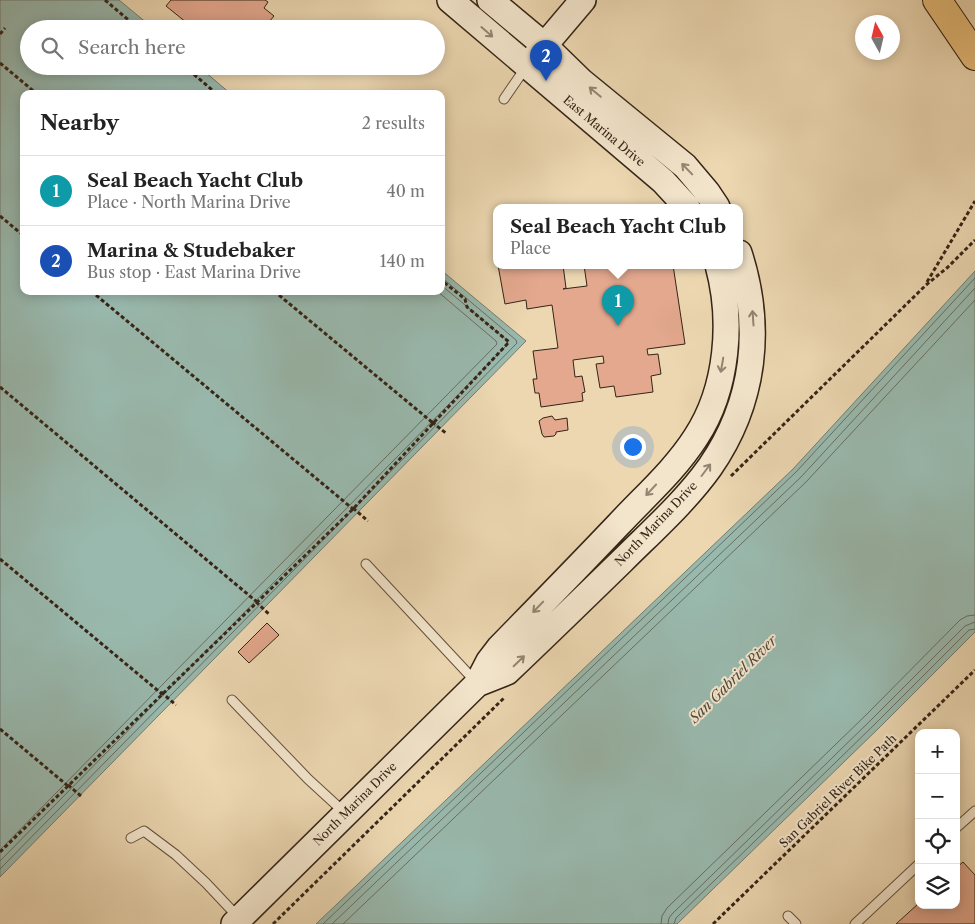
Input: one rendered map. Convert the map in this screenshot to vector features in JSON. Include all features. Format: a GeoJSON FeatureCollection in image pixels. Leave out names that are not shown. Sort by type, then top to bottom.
{"type":"FeatureCollection","features":[{"type":"Feature","properties":{"kind":"highway"},"geometry":{"type":"LineString","coordinates":[[937,0],[975,56]]}},
{"type":"Feature","properties":{"kind":"main road","name":"East Marina Drive"},"geometry":{"type":"LineString","coordinates":[[450,0],[663,181],[684,204]]}},
{"type":"Feature","properties":{"kind":"main road","name":"East Marina Drive"},"geometry":{"type":"LineString","coordinates":[[490,0],[544,45],[581,81],[685,166],[715,204]]}},
{"type":"Feature","properties":{"kind":"main road"},"geometry":{"type":"LineString","coordinates":[[527,66],[583,0]]}},
{"type":"Feature","properties":{"kind":"main road","name":"North Marina Drive"},"geometry":{"type":"LineString","coordinates":[[477,684],[508,672],[667,516],[710,467],[736,418],[752,362],[754,332],[752,303],[743,264]]}},
{"type":"Feature","properties":{"kind":"main road","name":"North Marina Drive"},"geometry":{"type":"LineString","coordinates":[[237,921],[477,684],[489,661],[499,648],[659,481],[696,437],[712,402],[719,380],[724,349],[726,312],[719,269]]}},
{"type":"Feature","properties":{"kind":"lane"},"geometry":{"type":"LineString","coordinates":[[504,99],[527,66]]}},
{"type":"Feature","properties":{"kind":"lane"},"geometry":{"type":"LineString","coordinates":[[366,564],[477,684]]}},
{"type":"Feature","properties":{"kind":"lane"},"geometry":{"type":"LineString","coordinates":[[232,700],[346,814]]}},
{"type":"Feature","properties":{"kind":"lane"},"geometry":{"type":"LineString","coordinates":[[960,824],[975,811]]}},
{"type":"Feature","properties":{"kind":"lane"},"geometry":{"type":"LineString","coordinates":[[131,838],[144,831],[176,855],[206,883],[237,921]]}},
{"type":"Feature","properties":{"kind":"lane"},"geometry":{"type":"LineString","coordinates":[[855,924],[915,868]]}},
{"type":"Feature","properties":{"kind":"lane"},"geometry":{"type":"LineString","coordinates":[[788,916],[796,924]]}},
{"type":"Feature","properties":{"kind":"path"},"geometry":{"type":"LineString","coordinates":[[105,0],[128,20]]}},
{"type":"Feature","properties":{"kind":"path"},"geometry":{"type":"LineString","coordinates":[[0,34],[5,28]]}},
{"type":"Feature","properties":{"kind":"path"},"geometry":{"type":"LineString","coordinates":[[0,63],[32,90]]}},
{"type":"Feature","properties":{"kind":"path"},"geometry":{"type":"LineString","coordinates":[[195,75],[213,90]]}},
{"type":"Feature","properties":{"kind":"path"},"geometry":{"type":"LineString","coordinates":[[975,201],[926,285],[948,267],[975,240]]}},
{"type":"Feature","properties":{"kind":"path"},"geometry":{"type":"LineString","coordinates":[[0,216],[20,233]]}},
{"type":"Feature","properties":{"kind":"path"},"geometry":{"type":"LineString","coordinates":[[0,852],[354,509],[509,342],[467,307],[465,299],[445,283]]}},
{"type":"Feature","properties":{"kind":"path"},"geometry":{"type":"LineString","coordinates":[[96,295],[354,509]]}},
{"type":"Feature","properties":{"kind":"path"},"geometry":{"type":"LineString","coordinates":[[279,295],[447,434]]}},
{"type":"Feature","properties":{"kind":"path"},"geometry":{"type":"LineString","coordinates":[[0,387],[257,602]]}},
{"type":"Feature","properties":{"kind":"path"},"geometry":{"type":"LineString","coordinates":[[420,413],[433,423]]}},
{"type":"Feature","properties":{"kind":"path"},"geometry":{"type":"LineString","coordinates":[[341,498],[368,521]]}},
{"type":"Feature","properties":{"kind":"path"},"geometry":{"type":"LineString","coordinates":[[0,559],[176,705]]}},
{"type":"Feature","properties":{"kind":"path"},"geometry":{"type":"LineString","coordinates":[[244,591],[270,615]]}},
{"type":"Feature","properties":{"kind":"path","name":"San Gabriel River Bike Path"},"geometry":{"type":"LineString","coordinates":[[713,924],[975,670]]}},
{"type":"Feature","properties":{"kind":"path"},"geometry":{"type":"LineString","coordinates":[[148,682],[162,694]]}},
{"type":"Feature","properties":{"kind":"path"},"geometry":{"type":"LineString","coordinates":[[0,729],[68,786]]}},
{"type":"Feature","properties":{"kind":"path"},"geometry":{"type":"LineString","coordinates":[[54,774],[81,796]]}},
{"type":"Feature","properties":{"kind":"water"},"geometry":{"type":"Polygon","coordinates":[[[0,0],[119,0],[143,20],[20,20],[20,75],[209,75],[226,90],[20,90],[20,295],[445,295],[445,273],[526,341],[0,877],[0,0]]]}},
{"type":"Feature","properties":{"kind":"water","name":"San Gabriel River"},"geometry":{"type":"Polygon","coordinates":[[[975,271],[975,632],[880,727],[677,924],[316,924],[793,469],[975,271]]]}},
{"type":"Feature","properties":{"kind":"building"},"geometry":{"type":"Polygon","coordinates":[[[171,0],[265,0],[268,2],[264,8],[274,16],[271,20],[183,20],[166,6],[171,0]]]}},
{"type":"Feature","properties":{"kind":"building"},"geometry":{"type":"Polygon","coordinates":[[[499,269],[564,269],[566,288],[563,289],[587,286],[585,269],[674,269],[685,344],[647,349],[648,355],[658,354],[661,374],[651,376],[653,392],[616,397],[614,386],[600,388],[596,364],[604,363],[603,356],[573,360],[575,377],[582,376],[585,392],[582,393],[583,401],[541,407],[539,393],[535,393],[533,379],[537,379],[533,351],[558,348],[552,305],[527,309],[526,300],[505,304],[499,269]]]}},
{"type":"Feature","properties":{"kind":"building"},"geometry":{"type":"Polygon","coordinates":[[[552,416],[555,420],[567,418],[568,430],[556,432],[554,436],[544,437],[539,421],[552,416]]]}},
{"type":"Feature","properties":{"kind":"building"},"geometry":{"type":"Polygon","coordinates":[[[267,623],[279,635],[249,663],[238,652],[267,623]]]}},
{"type":"Feature","properties":{"kind":"building"},"geometry":{"type":"Polygon","coordinates":[[[963,862],[975,875],[975,924],[896,924],[915,907],[915,909],[960,909],[960,865],[963,862]]]}},
{"type":"Feature","properties":{"kind":"place","name":"Marina & Studebaker"},"geometry":{"type":"Point","coordinates":[546,81]}},
{"type":"Feature","properties":{"kind":"place","name":"Seal Beach Yacht Club"},"geometry":{"type":"Point","coordinates":[618,326]}}]}
